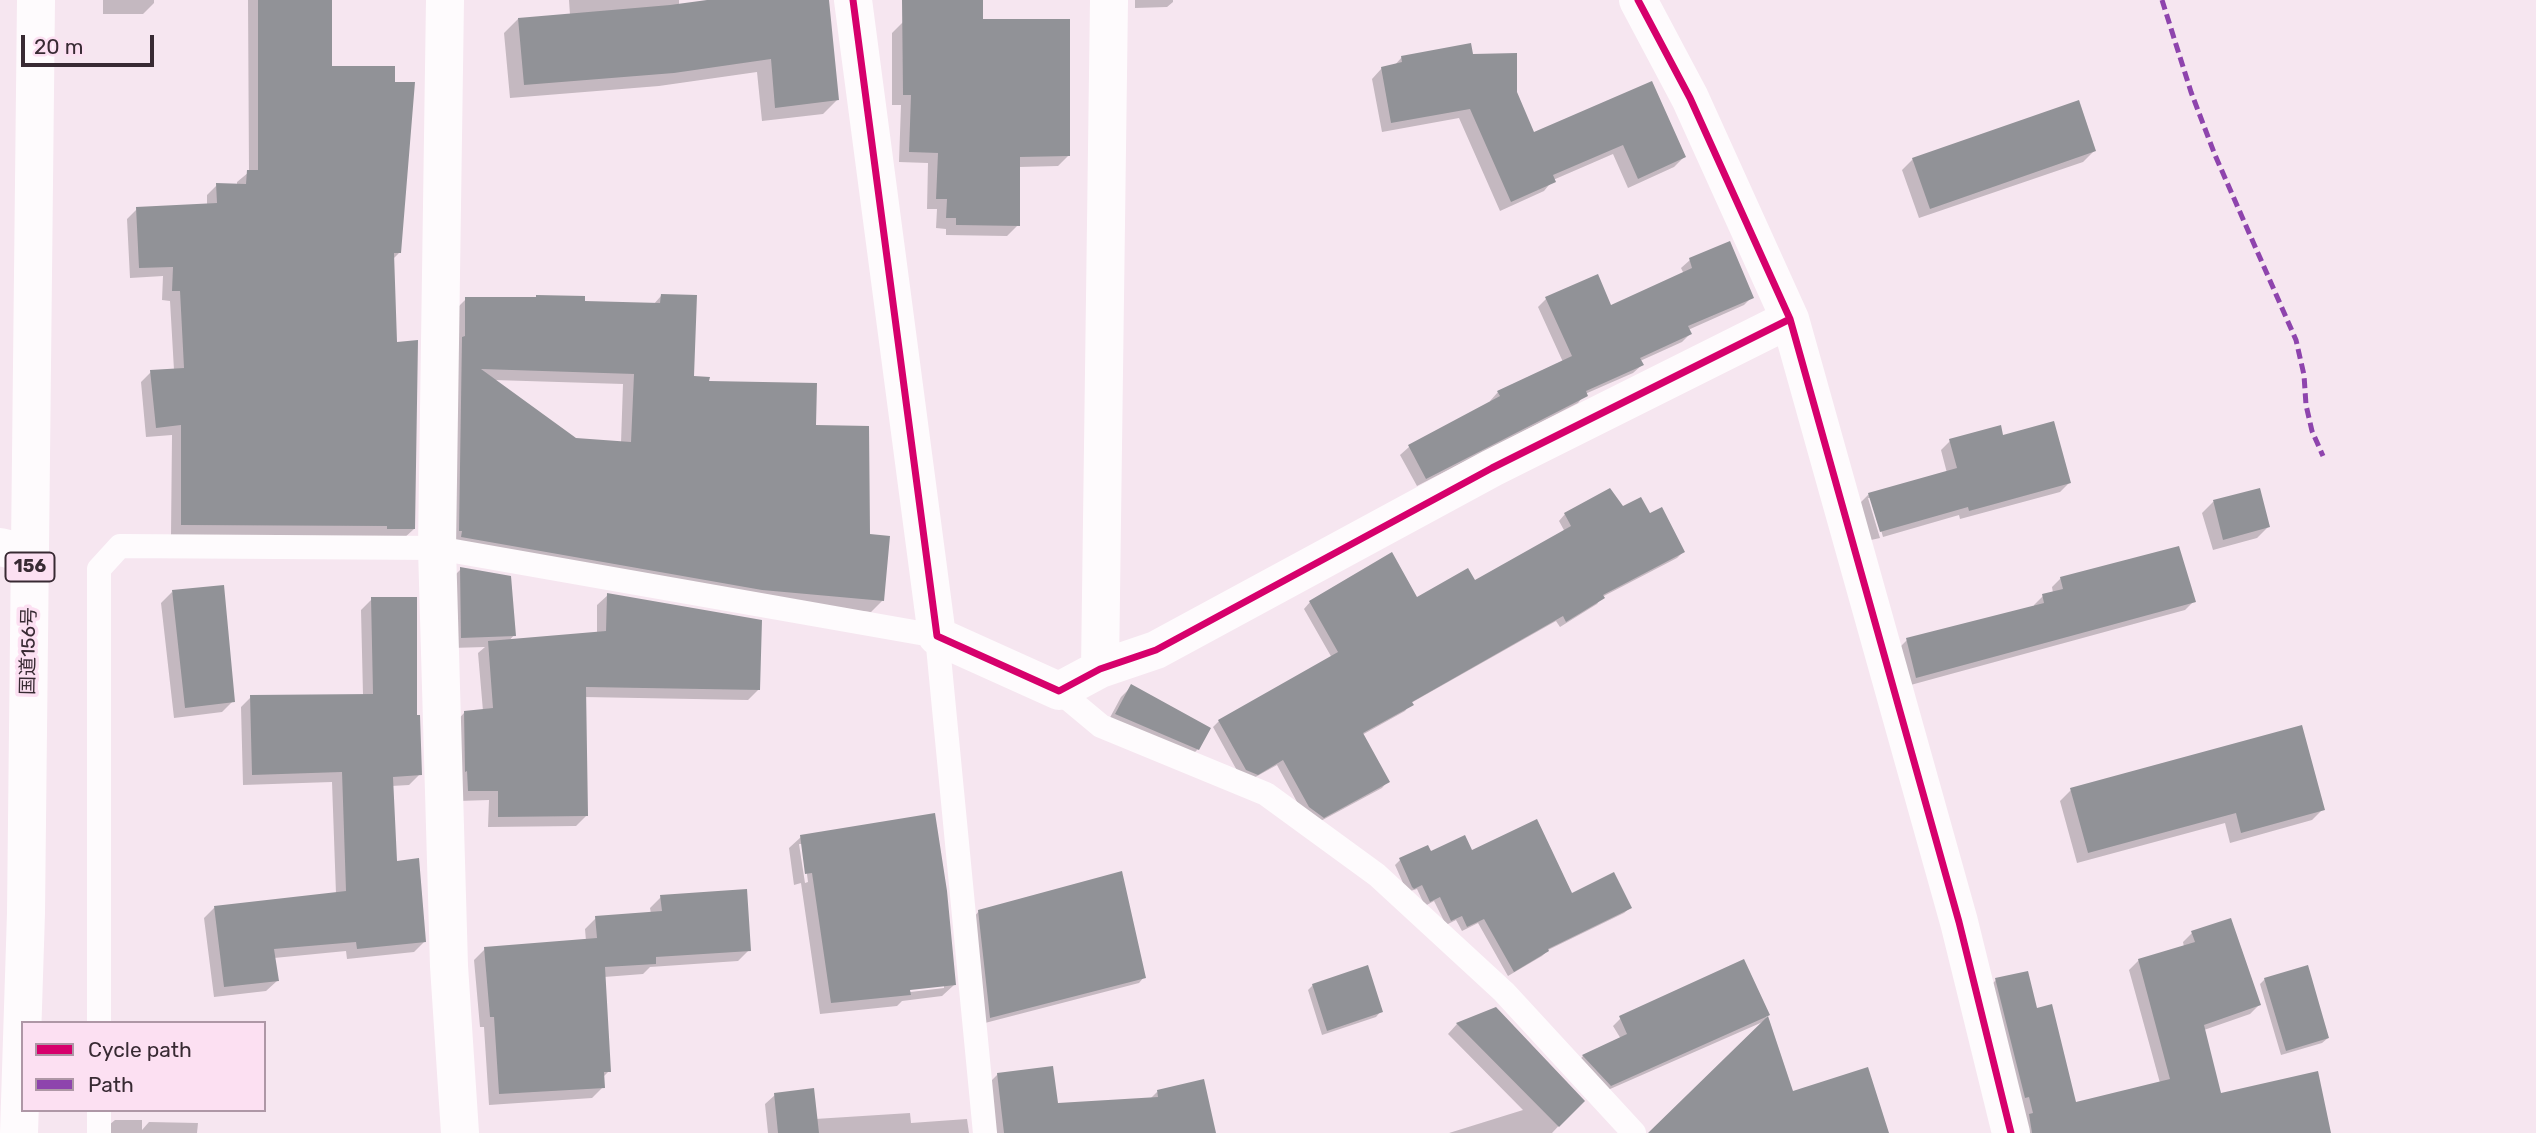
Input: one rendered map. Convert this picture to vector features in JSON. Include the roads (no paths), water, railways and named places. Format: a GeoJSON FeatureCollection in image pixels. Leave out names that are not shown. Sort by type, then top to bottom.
{"type":"FeatureCollection","features":[{"type":"Feature","properties":{"kind":"main road","name":"国道156号"},"geometry":{"type":"LineString","coordinates":[[23,1021],[26,913],[15,550],[36,0]]}},
{"type":"Feature","properties":{"kind":"main road"},"geometry":{"type":"LineString","coordinates":[[445,0],[438,548],[449,966],[460,1133]]}},
{"type":"Feature","properties":{"kind":"main road"},"geometry":{"type":"LineString","coordinates":[[853,0],[937,636],[1059,691],[1100,669],[1156,650],[1492,468],[1790,319]]}},
{"type":"Feature","properties":{"kind":"main road"},"geometry":{"type":"LineString","coordinates":[[1100,669],[1109,0]]}},
{"type":"Feature","properties":{"kind":"main road"},"geometry":{"type":"LineString","coordinates":[[1639,0],[1690,98],[1790,319],[1959,922],[2011,1133]]}},
{"type":"Feature","properties":{"kind":"main road","name":"国道156号"},"geometry":{"type":"LineString","coordinates":[[19,1133],[21,1070]]}},
{"type":"Feature","properties":{"kind":"lane"},"geometry":{"type":"LineString","coordinates":[[99,1021],[99,569],[120,546],[438,548],[937,636],[985,1133]]}},
{"type":"Feature","properties":{"kind":"lane"},"geometry":{"type":"LineString","coordinates":[[1059,691],[1101,726],[1266,794],[1377,875],[1504,992],[1634,1133]]}},
{"type":"Feature","properties":{"kind":"lane"},"geometry":{"type":"LineString","coordinates":[[99,1112],[99,1133]]}}]}
